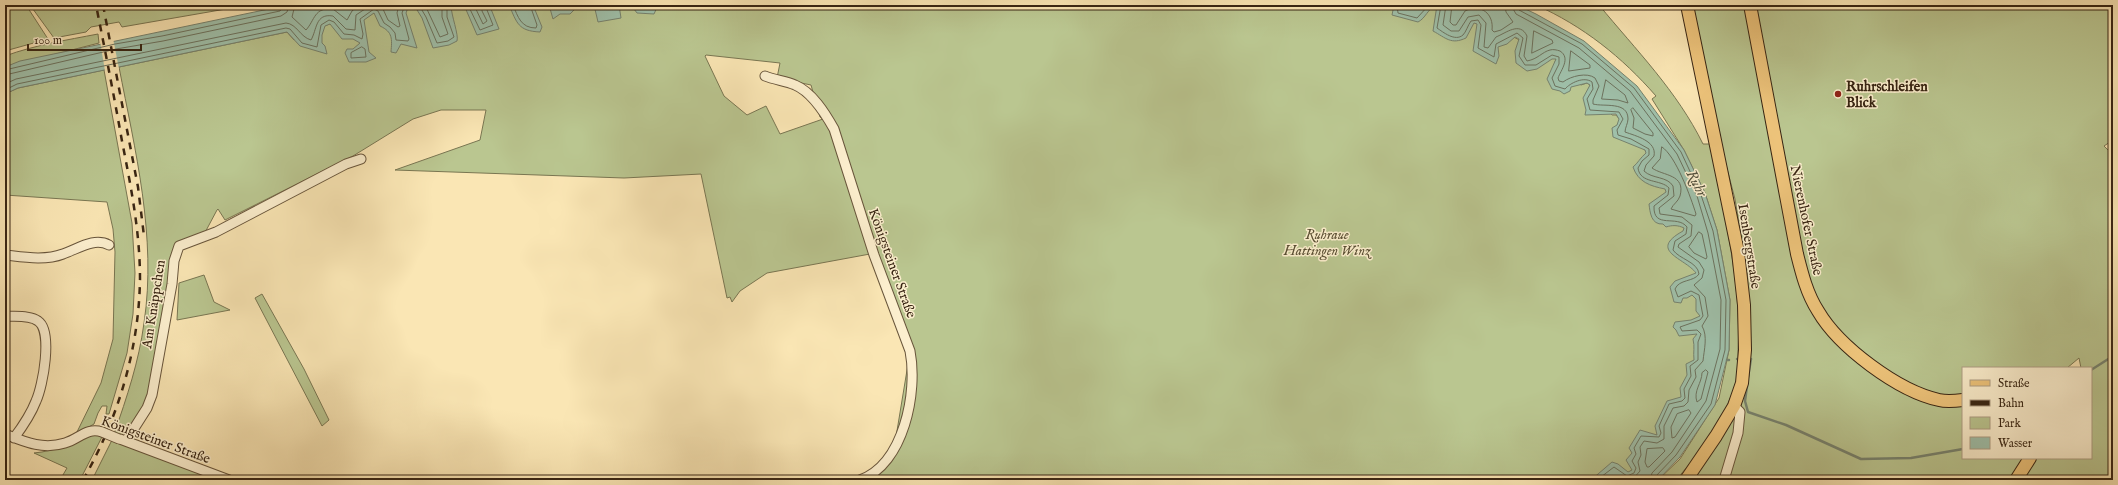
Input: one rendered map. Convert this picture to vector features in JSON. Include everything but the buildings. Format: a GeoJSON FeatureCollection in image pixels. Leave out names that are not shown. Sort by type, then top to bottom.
{"type":"FeatureCollection","features":[{"type":"Feature","properties":{"kind":"main road","name":"Isenbergstraße"},"geometry":{"type":"LineString","coordinates":[[1686,480],[1716,436],[1734,406],[1744,373],[1745,337],[1742,287],[1735,238],[1687,5]]}},
{"type":"Feature","properties":{"kind":"main road","name":"Nierenhofer Straße"},"geometry":{"type":"LineString","coordinates":[[1750,5],[1800,269],[1817,311],[1857,354],[1898,382],[1920,394],[1940,401],[1962,400]]}},
{"type":"Feature","properties":{"kind":"main road"},"geometry":{"type":"LineString","coordinates":[[2016,480],[2029,459]]}},
{"type":"Feature","properties":{"kind":"street","name":"Königsteiner Straße"},"geometry":{"type":"LineString","coordinates":[[765,76],[795,85],[805,91],[831,124],[838,141],[874,255],[910,351],[912,386],[900,436],[894,450],[884,464],[872,474],[860,480]]}},
{"type":"Feature","properties":{"kind":"street","name":"Am Knäppchen"},"geometry":{"type":"LineString","coordinates":[[122,440],[147,408],[152,395],[172,284],[174,261],[179,246],[216,232],[346,164],[361,159]]}},
{"type":"Feature","properties":{"kind":"street"},"geometry":{"type":"LineString","coordinates":[[5,255],[52,257],[64,254],[82,245],[103,242],[109,245]]}},
{"type":"Feature","properties":{"kind":"street"},"geometry":{"type":"LineString","coordinates":[[5,316],[36,319],[41,324],[45,338],[44,370],[39,394],[30,413],[14,438]]}},
{"type":"Feature","properties":{"kind":"street"},"geometry":{"type":"LineString","coordinates":[[1724,480],[1740,424],[1740,412],[1734,406]]}},
{"type":"Feature","properties":{"kind":"street","name":"Königsteiner Straße"},"geometry":{"type":"LineString","coordinates":[[5,434],[34,445],[46,446],[67,442],[91,430],[102,432],[229,480]]}},
{"type":"Feature","properties":{"kind":"green space"},"geometry":{"type":"Polygon","coordinates":[[[5,5],[26,5],[48,39],[5,51],[5,5]]]}},
{"type":"Feature","properties":{"kind":"green space"},"geometry":{"type":"Polygon","coordinates":[[[30,5],[249,5],[122,27],[119,22],[91,27],[86,32],[54,38],[30,5]]]}},
{"type":"Feature","properties":{"kind":"green space","name":"Ruhraue Hattingen Winz"},"geometry":{"type":"Polygon","coordinates":[[[409,5],[414,5],[416,8],[441,5],[1452,5],[1556,59],[1554,65],[1581,85],[1587,83],[1590,85],[1588,91],[1612,115],[1616,115],[1645,150],[1668,184],[1695,253],[1703,334],[1680,403],[1632,470],[1617,480],[857,480],[872,474],[894,449],[909,358],[870,254],[767,273],[740,291],[732,302],[730,297],[727,298],[701,174],[624,178],[395,170],[480,140],[486,110],[441,110],[413,119],[353,156],[225,220],[218,209],[201,240],[181,249],[151,394],[126,436],[114,434],[132,379],[142,337],[147,291],[148,258],[142,194],[119,67],[287,32],[294,40],[304,32],[330,24],[375,13],[407,9],[409,5]],[[705,56],[724,96],[747,115],[766,106],[780,134],[823,119],[820,117],[811,85],[777,78],[780,63],[705,56]]]}},
{"type":"Feature","properties":{"kind":"green space"},"geometry":{"type":"Polygon","coordinates":[[[1536,5],[1599,5],[1655,72],[1681,106],[1703,144],[1710,144],[1726,221],[1734,273],[1737,299],[1738,375],[1726,409],[1719,422],[1703,446],[1676,480],[1658,480],[1680,459],[1719,398],[1729,350],[1730,300],[1717,230],[1705,193],[1684,150],[1652,99],[1656,96],[1630,68],[1601,44],[1570,23],[1536,5]]]}},
{"type":"Feature","properties":{"kind":"green space"},"geometry":{"type":"Polygon","coordinates":[[[1692,5],[2113,5],[2113,140],[2104,146],[2113,155],[2113,480],[2022,480],[2033,459],[2092,459],[2092,367],[2081,367],[2079,358],[2068,367],[1962,367],[1962,459],[2025,459],[2012,480],[1691,480],[1704,463],[1751,349],[1747,274],[1735,199],[1716,127],[1692,5]]]}},
{"type":"Feature","properties":{"kind":"green space"},"geometry":{"type":"Polygon","coordinates":[[[98,34],[99,43],[5,67],[5,56],[16,52],[98,34]]]}},
{"type":"Feature","properties":{"kind":"green space"},"geometry":{"type":"Polygon","coordinates":[[[104,70],[132,223],[135,273],[133,314],[127,353],[109,414],[106,414],[107,406],[102,406],[94,424],[76,434],[101,383],[113,339],[115,252],[113,229],[107,202],[5,195],[5,94],[18,88],[104,70]]]}},
{"type":"Feature","properties":{"kind":"green space"},"geometry":{"type":"Polygon","coordinates":[[[204,275],[214,302],[230,310],[177,320],[179,283],[204,275]]]}},
{"type":"Feature","properties":{"kind":"green space"},"geometry":{"type":"Polygon","coordinates":[[[262,294],[304,369],[329,420],[322,426],[255,298],[262,294]]]}},
{"type":"Feature","properties":{"kind":"green space"},"geometry":{"type":"Polygon","coordinates":[[[90,433],[103,435],[80,480],[60,480],[67,468],[34,453],[70,443],[90,433]]]}},
{"type":"Feature","properties":{"kind":"green space"},"geometry":{"type":"Polygon","coordinates":[[[112,440],[199,472],[200,480],[92,480],[112,440]]]}},
{"type":"Feature","properties":{"kind":"water"},"geometry":{"type":"Polygon","coordinates":[[[288,5],[409,5],[406,13],[417,48],[401,44],[396,53],[391,52],[391,36],[384,28],[380,26],[374,13],[364,20],[369,52],[376,58],[366,62],[349,62],[345,53],[347,49],[353,49],[360,43],[353,39],[342,39],[330,24],[325,26],[322,35],[322,43],[325,46],[327,54],[300,46],[287,32],[18,88],[5,94],[5,67],[20,61],[288,5]]]}},
{"type":"Feature","properties":{"kind":"water"},"geometry":{"type":"Polygon","coordinates":[[[414,5],[451,5],[457,41],[449,45],[433,48],[422,18],[414,5]]]}},
{"type":"Feature","properties":{"kind":"water"},"geometry":{"type":"Polygon","coordinates":[[[464,5],[491,5],[491,9],[499,29],[477,35],[464,5]]]}},
{"type":"Feature","properties":{"kind":"water"},"geometry":{"type":"Polygon","coordinates":[[[509,5],[533,5],[542,27],[540,32],[527,30],[519,25],[509,5]]]}},
{"type":"Feature","properties":{"kind":"water"},"geometry":{"type":"Polygon","coordinates":[[[549,5],[577,5],[577,7],[570,14],[560,14],[553,19],[549,5]]]}},
{"type":"Feature","properties":{"kind":"water"},"geometry":{"type":"Polygon","coordinates":[[[594,5],[619,5],[621,18],[598,22],[594,5]]]}},
{"type":"Feature","properties":{"kind":"water"},"geometry":{"type":"Polygon","coordinates":[[[631,5],[658,5],[654,14],[637,13],[631,5]]]}},
{"type":"Feature","properties":{"kind":"water"},"geometry":{"type":"Polygon","coordinates":[[[1394,5],[1437,5],[1418,22],[1392,15],[1394,5]]]}},
{"type":"Feature","properties":{"kind":"water","name":"Ruhr"},"geometry":{"type":"Polygon","coordinates":[[[1437,5],[1517,5],[1584,41],[1637,86],[1684,150],[1705,193],[1717,230],[1730,300],[1729,350],[1715,405],[1680,457],[1658,480],[1591,480],[1612,462],[1618,464],[1628,472],[1632,470],[1626,460],[1632,453],[1629,448],[1640,430],[1657,435],[1655,426],[1667,401],[1681,397],[1680,388],[1687,375],[1686,364],[1694,360],[1693,339],[1697,334],[1679,336],[1673,327],[1675,322],[1691,320],[1700,316],[1696,311],[1696,299],[1692,295],[1687,298],[1683,298],[1681,303],[1674,302],[1670,287],[1675,281],[1696,273],[1668,249],[1668,244],[1673,238],[1683,231],[1684,228],[1680,226],[1666,227],[1663,224],[1656,222],[1652,217],[1649,204],[1666,192],[1665,189],[1641,180],[1635,172],[1633,167],[1646,153],[1645,150],[1613,137],[1612,128],[1617,125],[1619,119],[1616,114],[1585,115],[1586,110],[1583,98],[1590,85],[1587,83],[1571,87],[1570,91],[1564,94],[1560,91],[1552,89],[1547,79],[1556,59],[1552,59],[1537,69],[1527,71],[1516,63],[1515,51],[1519,39],[1515,37],[1507,44],[1498,47],[1499,56],[1496,64],[1473,51],[1477,24],[1474,23],[1466,38],[1452,41],[1445,38],[1433,31],[1437,5]]]}},
{"type":"Feature","properties":{"kind":"pier"},"geometry":{"type":"Polygon","coordinates":[[[113,38],[119,69],[105,71],[100,41],[113,38]]]}},
{"type":"Feature","properties":{"kind":"waterway"},"geometry":{"type":"LineString","coordinates":[[2092,369],[2113,356]]}},
{"type":"Feature","properties":{"kind":"waterway"},"geometry":{"type":"LineString","coordinates":[[1748,377],[1751,359]]}},
{"type":"Feature","properties":{"kind":"waterway"},"geometry":{"type":"LineString","coordinates":[[1747,386],[1745,401],[1748,412],[1786,425],[1861,459],[1911,458],[1962,449]]}},
{"type":"Feature","properties":{"kind":"railway"},"geometry":{"type":"LineString","coordinates":[[83,480],[107,433],[124,383],[136,331],[140,279],[137,227],[132,192],[96,5]]}},
{"type":"Feature","properties":{"kind":"railway"},"geometry":{"type":"LineString","coordinates":[[103,5],[138,187],[144,236]]}},
{"type":"Feature","properties":{"kind":"place","name":"Ruhrschleifen Blick"},"geometry":{"type":"Point","coordinates":[1838,94]}}]}
